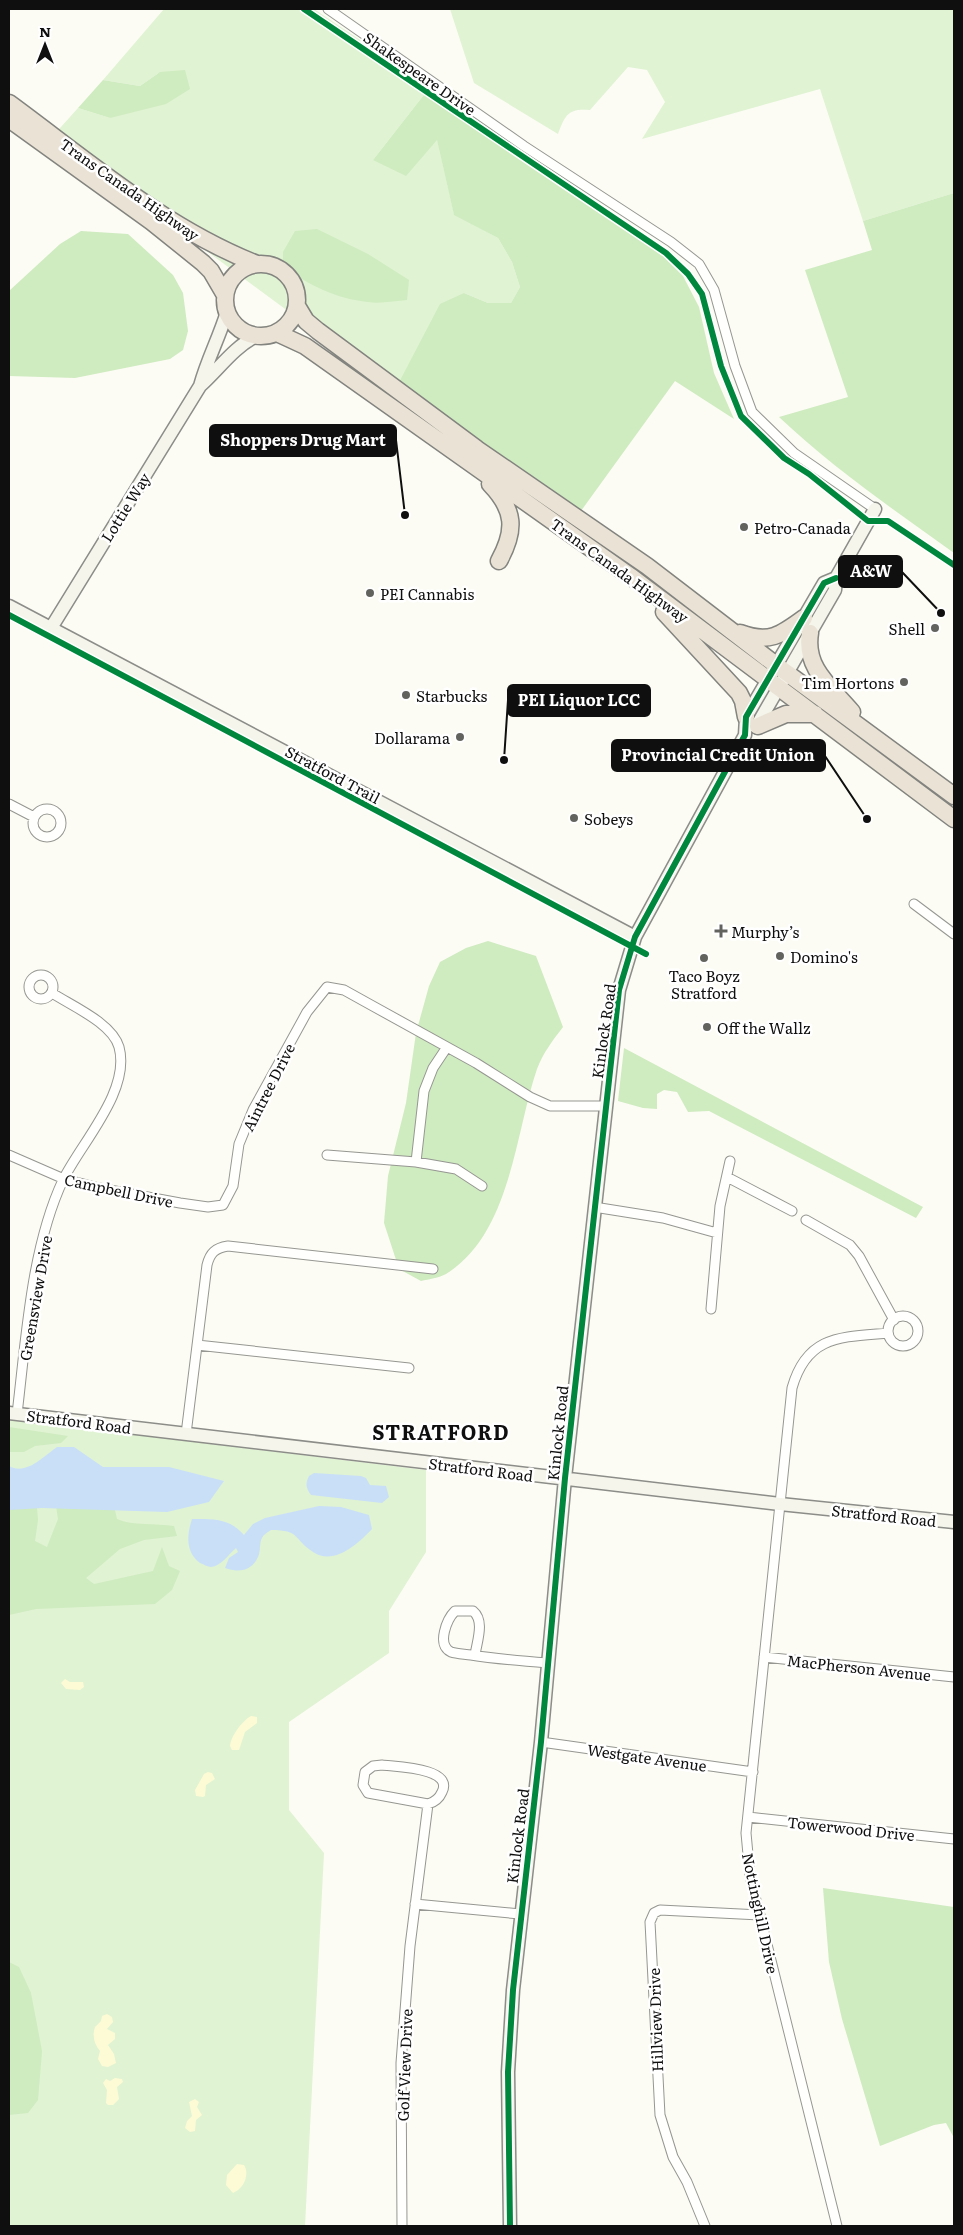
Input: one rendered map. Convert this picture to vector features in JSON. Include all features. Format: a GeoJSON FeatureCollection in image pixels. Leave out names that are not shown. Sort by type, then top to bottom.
{"type":"FeatureCollection","features":[{"type":"Feature","properties":{"kind":"highway","name":"Trans Canada Highway"},"geometry":{"type":"LineString","coordinates":[[9,103],[154,209],[219,249],[257,264]]}},
{"type":"Feature","properties":{"kind":"highway","name":"Trans Canada Highway"},"geometry":{"type":"LineString","coordinates":[[9,119],[152,222],[203,263],[211,271],[225,294]]}},
{"type":"Feature","properties":{"kind":"highway"},"geometry":{"type":"LineString","coordinates":[[257,264],[275,266],[291,279],[297,294],[297,306],[290,322],[277,333],[256,336],[241,331],[235,326],[226,312],[225,294],[229,283],[236,274],[245,267],[257,264]]}},
{"type":"Feature","properties":{"kind":"highway","name":"Trans Canada Highway"},"geometry":{"type":"LineString","coordinates":[[297,306],[306,321],[318,331],[477,449],[647,566],[726,626],[815,714],[954,819]]}},
{"type":"Feature","properties":{"kind":"highway","name":"Trans Canada Highway"},"geometry":{"type":"LineString","coordinates":[[277,333],[305,346],[630,576],[778,676],[869,733],[954,796]]}},
{"type":"Feature","properties":{"kind":"highway"},"geometry":{"type":"LineString","coordinates":[[470,462],[502,496],[510,512],[511,531],[508,546],[499,561]]}},
{"type":"Feature","properties":{"kind":"highway"},"geometry":{"type":"LineString","coordinates":[[630,576],[739,693],[750,726],[786,714],[815,714]]}},
{"type":"Feature","properties":{"kind":"highway"},"geometry":{"type":"LineString","coordinates":[[726,626],[755,639],[768,638],[807,626],[809,652],[816,670],[869,733]]}},
{"type":"Feature","properties":{"kind":"street","name":"Shakespeare Drive"},"geometry":{"type":"LineString","coordinates":[[328,9],[524,146],[671,242],[699,264],[714,290],[735,366],[752,412],[794,454],[875,509]]}},
{"type":"Feature","properties":{"kind":"street","name":"Lottie Way"},"geometry":{"type":"LineString","coordinates":[[51,628],[200,386],[206,362],[221,330],[226,312]]}},
{"type":"Feature","properties":{"kind":"street","name":"Lottie Way"},"geometry":{"type":"LineString","coordinates":[[200,386],[219,370],[234,350],[256,336]]}},
{"type":"Feature","properties":{"kind":"street","name":"Kinlock Road"},"geometry":{"type":"LineString","coordinates":[[510,2226],[508,2072],[520,1914],[541,1742],[565,1478],[619,990],[635,937],[778,676],[807,626],[835,590],[836,578],[875,509]]}},
{"type":"Feature","properties":{"kind":"street"},"geometry":{"type":"LineString","coordinates":[[9,606],[635,937]]}},
{"type":"Feature","properties":{"kind":"street"},"geometry":{"type":"LineString","coordinates":[[9,804],[34,817]]}},
{"type":"Feature","properties":{"kind":"street"},"geometry":{"type":"LineString","coordinates":[[914,904],[954,934]]}},
{"type":"Feature","properties":{"kind":"street","name":"Aintree Drive"},"geometry":{"type":"LineString","coordinates":[[229,1196],[233,1186],[239,1144],[253,1110],[307,1012],[327,987],[344,990],[447,1047]]}},
{"type":"Feature","properties":{"kind":"street","name":"Greensview Drive"},"geometry":{"type":"LineString","coordinates":[[13,1413],[39,1255],[52,1208],[64,1179],[113,1096],[121,1066],[119,1045],[99,1020],[52,993]]}},
{"type":"Feature","properties":{"kind":"street"},"geometry":{"type":"LineString","coordinates":[[416,1162],[424,1091],[433,1068],[447,1047],[530,1097],[550,1106],[605,1106]]}},
{"type":"Feature","properties":{"kind":"street"},"geometry":{"type":"LineString","coordinates":[[327,1155],[416,1162],[456,1169],[482,1186]]}},
{"type":"Feature","properties":{"kind":"street","name":"Campbell Drive"},"geometry":{"type":"LineString","coordinates":[[9,1156],[64,1179],[99,1188],[208,1207],[223,1205],[229,1196]]}},
{"type":"Feature","properties":{"kind":"street"},"geometry":{"type":"LineString","coordinates":[[711,1309],[720,1206],[730,1161]]}},
{"type":"Feature","properties":{"kind":"street"},"geometry":{"type":"LineString","coordinates":[[727,1177],[792,1211]]}},
{"type":"Feature","properties":{"kind":"street"},"geometry":{"type":"LineString","coordinates":[[594,1207],[664,1218],[717,1233]]}},
{"type":"Feature","properties":{"kind":"street"},"geometry":{"type":"LineString","coordinates":[[806,1220],[850,1245],[859,1256],[894,1320]]}},
{"type":"Feature","properties":{"kind":"street"},"geometry":{"type":"LineString","coordinates":[[186,1434],[207,1265],[213,1251],[220,1248],[238,1248],[433,1270]]}},
{"type":"Feature","properties":{"kind":"street"},"geometry":{"type":"LineString","coordinates":[[903,1316],[912,1320],[918,1328],[916,1338],[910,1344],[900,1346],[892,1342],[888,1333],[890,1323],[894,1320],[903,1316]]}},
{"type":"Feature","properties":{"kind":"street","name":"Nottinghill Drive"},"geometry":{"type":"LineString","coordinates":[[837,2226],[760,1915],[747,1854],[748,1818],[792,1388],[797,1372],[806,1356],[821,1344],[839,1337],[888,1333]]}},
{"type":"Feature","properties":{"kind":"street"},"geometry":{"type":"LineString","coordinates":[[197,1345],[409,1368]]}},
{"type":"Feature","properties":{"kind":"street","name":"Stratford Road"},"geometry":{"type":"LineString","coordinates":[[13,1413],[780,1504],[954,1522]]}},
{"type":"Feature","properties":{"kind":"street"},"geometry":{"type":"LineString","coordinates":[[474,1655],[480,1624],[479,1616],[473,1611],[455,1611],[446,1624],[446,1647],[450,1651],[474,1655],[548,1663]]}},
{"type":"Feature","properties":{"kind":"street","name":"MacPherson Avenue"},"geometry":{"type":"LineString","coordinates":[[764,1657],[954,1677]]}},
{"type":"Feature","properties":{"kind":"street","name":"Westgate Avenue"},"geometry":{"type":"LineString","coordinates":[[541,1742],[753,1772]]}},
{"type":"Feature","properties":{"kind":"street"},"geometry":{"type":"LineString","coordinates":[[382,1765],[430,1772],[440,1776],[444,1785],[443,1791],[434,1803],[428,1804],[368,1793],[363,1785],[365,1772],[373,1766],[382,1765]]}},
{"type":"Feature","properties":{"kind":"street","name":"Golf View Drive"},"geometry":{"type":"LineString","coordinates":[[402,2226],[401,2063],[415,1904],[428,1804]]}},
{"type":"Feature","properties":{"kind":"street","name":"Towerwood Drive"},"geometry":{"type":"LineString","coordinates":[[748,1818],[954,1839]]}},
{"type":"Feature","properties":{"kind":"street"},"geometry":{"type":"LineString","coordinates":[[415,1904],[520,1914]]}},
{"type":"Feature","properties":{"kind":"street","name":"Hillview Drive"},"geometry":{"type":"LineString","coordinates":[[705,2226],[688,2182],[674,2157],[660,2115],[650,1922],[654,1913],[660,1910],[760,1915]]}},
{"type":"Feature","properties":{"kind":"green space"},"geometry":{"type":"Polygon","coordinates":[[[164,9],[314,9],[430,87],[373,160],[437,139],[454,214],[498,238],[512,262],[520,287],[511,303],[488,303],[464,293],[395,390],[52,137],[78,108],[110,118],[160,72],[140,86],[103,80],[164,9]]]}},
{"type":"Feature","properties":{"kind":"green space"},"geometry":{"type":"Polygon","coordinates":[[[450,9],[954,9],[954,193],[863,221],[820,89],[642,139],[665,102],[647,70],[628,67],[590,110],[577,110],[568,114],[558,134],[474,83],[450,9]]]}},
{"type":"Feature","properties":{"kind":"green space"},"geometry":{"type":"Polygon","coordinates":[[[185,70],[190,89],[166,104],[110,118],[78,108],[103,80],[140,86],[160,72],[185,70]]]}},
{"type":"Feature","properties":{"kind":"green space"},"geometry":{"type":"Polygon","coordinates":[[[430,87],[664,257],[683,276],[699,307],[714,373],[734,419],[675,381],[573,522],[395,390],[440,304],[464,293],[488,303],[511,303],[520,287],[512,262],[498,238],[454,215],[437,140],[406,176],[373,160],[430,87]]]}},
{"type":"Feature","properties":{"kind":"green space"},"geometry":{"type":"Polygon","coordinates":[[[954,193],[954,553],[842,471],[779,417],[848,397],[805,270],[872,250],[863,221],[954,193]]]}},
{"type":"Feature","properties":{"kind":"green space"},"geometry":{"type":"Polygon","coordinates":[[[317,229],[368,254],[409,280],[407,300],[373,303],[345,298],[313,285],[283,266],[283,252],[295,231],[317,229]]]}},
{"type":"Feature","properties":{"kind":"green space"},"geometry":{"type":"Polygon","coordinates":[[[81,231],[128,234],[173,275],[183,293],[188,331],[183,350],[170,359],[75,378],[9,376],[9,291],[60,244],[81,231]]]}},
{"type":"Feature","properties":{"kind":"green space"},"geometry":{"type":"Polygon","coordinates":[[[488,941],[536,956],[563,1027],[539,1063],[508,1180],[498,1208],[485,1234],[468,1256],[446,1274],[421,1281],[399,1269],[384,1223],[388,1176],[406,1103],[416,1033],[429,986],[440,962],[466,948],[488,941]]]}},
{"type":"Feature","properties":{"kind":"green space"},"geometry":{"type":"Polygon","coordinates":[[[624,1048],[923,1207],[916,1218],[709,1111],[688,1112],[677,1092],[664,1090],[657,1094],[657,1109],[643,1108],[618,1101],[624,1048]]]}},
{"type":"Feature","properties":{"kind":"green space"},"geometry":{"type":"Polygon","coordinates":[[[9,1415],[121,1433],[426,1470],[426,1552],[389,1611],[389,1653],[289,1722],[289,1810],[324,1853],[305,2226],[9,2226],[9,1415]]]}},
{"type":"Feature","properties":{"kind":"green space"},"geometry":{"type":"Polygon","coordinates":[[[9,1427],[68,1436],[61,1443],[35,1446],[24,1452],[9,1452],[9,1427]]]}},
{"type":"Feature","properties":{"kind":"green space"},"geometry":{"type":"Polygon","coordinates":[[[36,1495],[38,1520],[35,1541],[47,1547],[58,1519],[55,1499],[112,1497],[117,1519],[137,1524],[174,1526],[177,1536],[144,1540],[120,1549],[86,1578],[94,1584],[153,1571],[162,1547],[169,1566],[180,1571],[172,1590],[155,1604],[36,1609],[9,1615],[9,1501],[36,1495]]]}},
{"type":"Feature","properties":{"kind":"green space"},"geometry":{"type":"Polygon","coordinates":[[[823,1888],[954,1907],[954,2138],[946,2123],[934,2125],[880,2146],[842,2019],[829,1962],[823,1888]]]}},
{"type":"Feature","properties":{"kind":"green space"},"geometry":{"type":"Polygon","coordinates":[[[9,1962],[19,1967],[31,1993],[42,2051],[38,2100],[28,2113],[9,2115],[9,1962]]]}},
{"type":"Feature","properties":{"kind":"sand"},"geometry":{"type":"Polygon","coordinates":[[[65,1679],[70,1682],[83,1682],[84,1687],[80,1690],[66,1689],[61,1683],[65,1679]]]}},
{"type":"Feature","properties":{"kind":"sand"},"geometry":{"type":"Polygon","coordinates":[[[251,1716],[257,1717],[257,1723],[245,1732],[239,1750],[232,1750],[230,1746],[235,1733],[244,1721],[251,1716]]]}},
{"type":"Feature","properties":{"kind":"sand"},"geometry":{"type":"Polygon","coordinates":[[[212,1773],[215,1779],[206,1785],[205,1796],[196,1796],[195,1790],[204,1774],[212,1773]]]}},
{"type":"Feature","properties":{"kind":"sand"},"geometry":{"type":"Polygon","coordinates":[[[107,2014],[112,2017],[113,2022],[107,2029],[115,2033],[115,2039],[108,2045],[114,2054],[116,2063],[108,2067],[102,2066],[98,2059],[100,2051],[94,2039],[95,2027],[101,2021],[102,2016],[107,2014]]]}},
{"type":"Feature","properties":{"kind":"sand"},"geometry":{"type":"Polygon","coordinates":[[[115,2078],[122,2079],[123,2082],[117,2087],[119,2099],[113,2105],[108,2105],[106,2103],[107,2090],[103,2083],[106,2079],[110,2081],[115,2078]]]}},
{"type":"Feature","properties":{"kind":"sand"},"geometry":{"type":"Polygon","coordinates":[[[195,2099],[199,2102],[197,2107],[202,2115],[196,2120],[195,2131],[190,2132],[185,2128],[187,2121],[192,2116],[189,2102],[195,2099]]]}},
{"type":"Feature","properties":{"kind":"sand"},"geometry":{"type":"Polygon","coordinates":[[[237,2164],[244,2165],[246,2177],[243,2185],[233,2193],[226,2185],[227,2175],[237,2164]]]}},
{"type":"Feature","properties":{"kind":"water"},"geometry":{"type":"Polygon","coordinates":[[[57,1447],[74,1447],[103,1467],[169,1467],[224,1481],[209,1502],[167,1512],[42,1508],[9,1510],[9,1466],[22,1469],[28,1467],[41,1460],[57,1447]]]}},
{"type":"Feature","properties":{"kind":"water"},"geometry":{"type":"Polygon","coordinates":[[[314,1473],[361,1476],[366,1478],[370,1485],[386,1486],[389,1497],[382,1503],[311,1495],[307,1484],[309,1476],[314,1473]]]}},
{"type":"Feature","properties":{"kind":"water"},"geometry":{"type":"Polygon","coordinates":[[[319,1506],[341,1507],[369,1515],[372,1529],[353,1547],[337,1555],[329,1556],[321,1556],[313,1552],[292,1534],[281,1530],[271,1530],[263,1537],[259,1555],[255,1562],[244,1570],[225,1568],[229,1558],[238,1552],[236,1548],[221,1562],[211,1567],[195,1559],[188,1542],[192,1519],[227,1522],[244,1535],[253,1524],[265,1518],[319,1506]]]}},
{"type":"Feature","properties":{"kind":"cycle path"},"geometry":{"type":"LineString","coordinates":[[304,9],[666,253],[688,274],[702,294],[721,366],[741,416],[784,458],[809,474],[868,521],[888,521],[954,565]]}},
{"type":"Feature","properties":{"kind":"cycle path"},"geometry":{"type":"LineString","coordinates":[[510,2226],[508,2072],[513,1990],[541,1742],[565,1478],[619,990],[635,937],[745,735],[746,717],[824,583],[836,578]]}},
{"type":"Feature","properties":{"kind":"cycle path","name":"Stratford Trail"},"geometry":{"type":"LineString","coordinates":[[9,615],[646,954]]}},
{"type":"Feature","properties":{"kind":"place","name":"Shoppers Drug Mart"},"geometry":{"type":"Point","coordinates":[405,515]}},
{"type":"Feature","properties":{"kind":"place","name":"Petro-Canada"},"geometry":{"type":"Point","coordinates":[744,527]}},
{"type":"Feature","properties":{"kind":"place","name":"PEI Cannabis"},"geometry":{"type":"Point","coordinates":[370,593]}},
{"type":"Feature","properties":{"kind":"place","name":"A&W"},"geometry":{"type":"Point","coordinates":[941,613]}},
{"type":"Feature","properties":{"kind":"place","name":"Shell"},"geometry":{"type":"Point","coordinates":[935,628]}},
{"type":"Feature","properties":{"kind":"place","name":"Tim Hortons"},"geometry":{"type":"Point","coordinates":[904,682]}},
{"type":"Feature","properties":{"kind":"place","name":"Starbucks"},"geometry":{"type":"Point","coordinates":[406,695]}},
{"type":"Feature","properties":{"kind":"place","name":"Dollarama"},"geometry":{"type":"Point","coordinates":[460,737]}},
{"type":"Feature","properties":{"kind":"place","name":"PEI Liquor LCC"},"geometry":{"type":"Point","coordinates":[504,760]}},
{"type":"Feature","properties":{"kind":"place","name":"Sobeys"},"geometry":{"type":"Point","coordinates":[574,818]}},
{"type":"Feature","properties":{"kind":"place","name":"Provincial Credit Union"},"geometry":{"type":"Point","coordinates":[867,819]}},
{"type":"Feature","properties":{"kind":"place","name":"Murphy’s"},"geometry":{"type":"Point","coordinates":[721,931]}},
{"type":"Feature","properties":{"kind":"place","name":"Domino's"},"geometry":{"type":"Point","coordinates":[780,956]}},
{"type":"Feature","properties":{"kind":"place","name":"Taco Boyz Stratford"},"geometry":{"type":"Point","coordinates":[704,958]}},
{"type":"Feature","properties":{"kind":"place","name":"Off the Wallz"},"geometry":{"type":"Point","coordinates":[707,1027]}},
{"type":"Feature","properties":{"kind":"district","name":"STRATFORD"},"geometry":{"type":"Point","coordinates":[441,1431]}}]}
